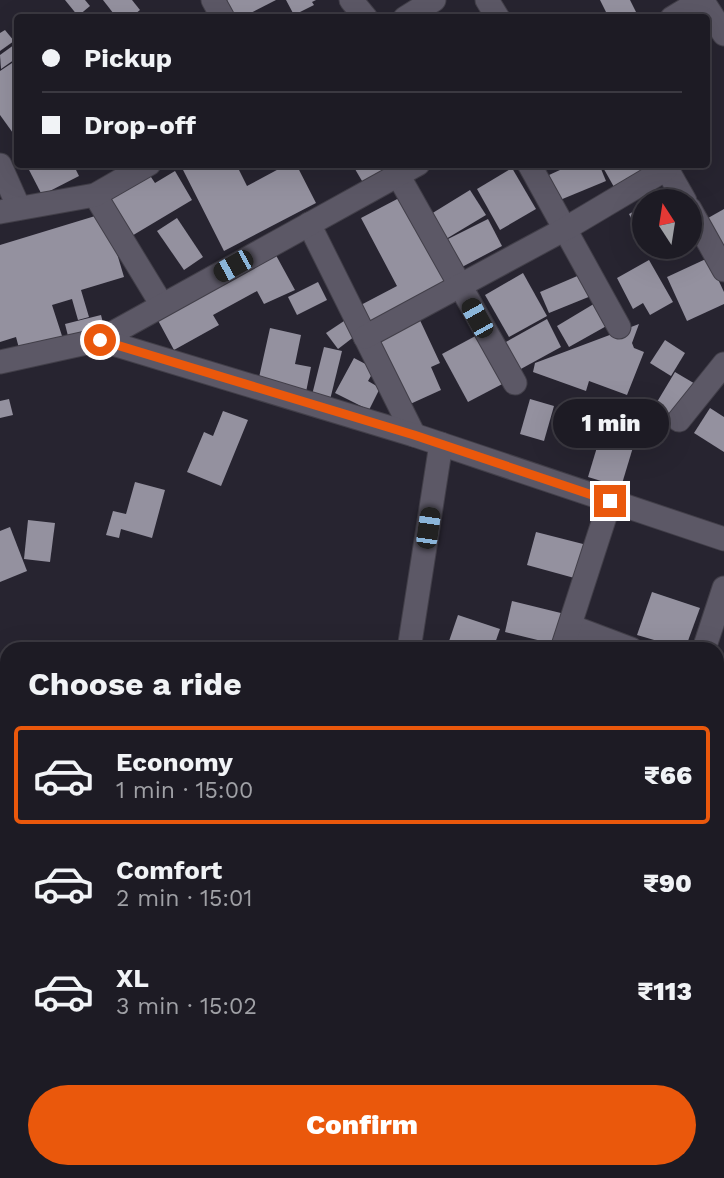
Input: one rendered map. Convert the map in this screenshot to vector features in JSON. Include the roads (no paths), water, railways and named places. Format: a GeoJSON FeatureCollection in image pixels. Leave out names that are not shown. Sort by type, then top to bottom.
{"type":"FeatureCollection","features":[{"type":"Feature","properties":{"kind":"street"},"geometry":{"type":"LineString","coordinates":[[351,0],[363,14]]}},
{"type":"Feature","properties":{"kind":"street"},"geometry":{"type":"LineString","coordinates":[[411,14],[434,0]]}},
{"type":"Feature","properties":{"kind":"street"},"geometry":{"type":"LineString","coordinates":[[672,11],[702,0],[724,34]]}},
{"type":"Feature","properties":{"kind":"street"},"geometry":{"type":"LineString","coordinates":[[0,165],[10,210],[95,195],[142,168]]}},
{"type":"Feature","properties":{"kind":"street"},"geometry":{"type":"LineString","coordinates":[[531,168],[619,327]]}},
{"type":"Feature","properties":{"kind":"street"},"geometry":{"type":"LineString","coordinates":[[365,337],[565,229],[663,168]]}},
{"type":"Feature","properties":{"kind":"street"},"geometry":{"type":"LineString","coordinates":[[666,168],[678,189]]}},
{"type":"Feature","properties":{"kind":"street"},"geometry":{"type":"LineString","coordinates":[[0,362],[100,340],[408,170],[460,287],[515,383]]}},
{"type":"Feature","properties":{"kind":"street"},"geometry":{"type":"LineString","coordinates":[[95,195],[162,305]]}},
{"type":"Feature","properties":{"kind":"street"},"geometry":{"type":"LineString","coordinates":[[309,224],[414,435]]}},
{"type":"Feature","properties":{"kind":"street"},"geometry":{"type":"LineString","coordinates":[[702,231],[724,270]]}},
{"type":"Feature","properties":{"kind":"street"},"geometry":{"type":"LineString","coordinates":[[100,340],[414,435],[724,539]]}},
{"type":"Feature","properties":{"kind":"street"},"geometry":{"type":"LineString","coordinates":[[679,420],[724,364]]}},
{"type":"Feature","properties":{"kind":"street"},"geometry":{"type":"LineString","coordinates":[[410,642],[440,444]]}},
{"type":"Feature","properties":{"kind":"street"},"geometry":{"type":"LineString","coordinates":[[564,642],[610,501]]}},
{"type":"Feature","properties":{"kind":"street"},"geometry":{"type":"LineString","coordinates":[[706,642],[724,588]]}},
{"type":"Feature","properties":{"kind":"street"},"geometry":{"type":"LineString","coordinates":[[570,626],[612,642]]}}]}
